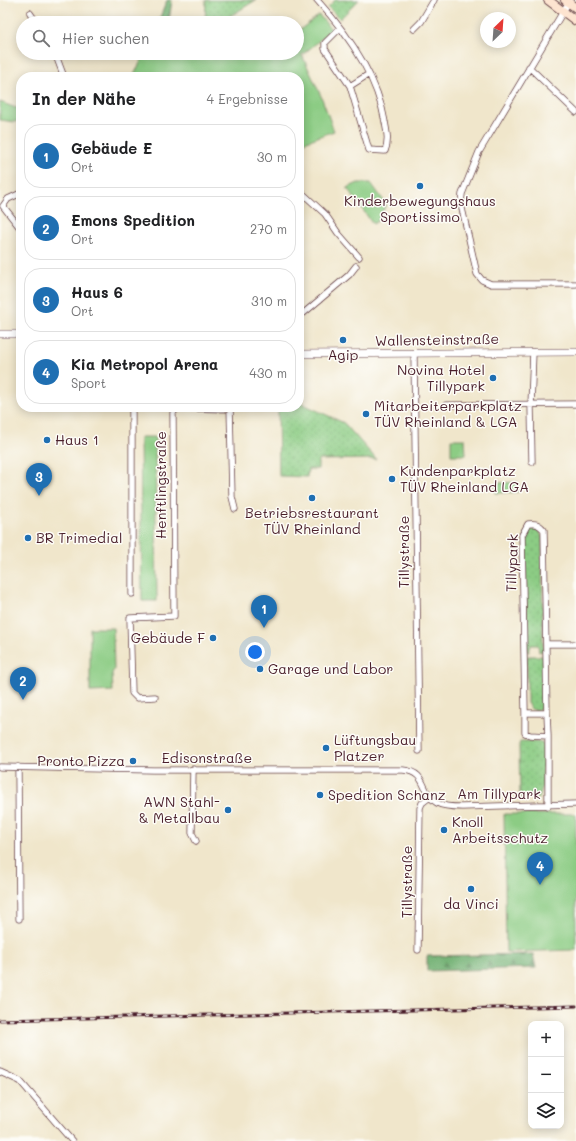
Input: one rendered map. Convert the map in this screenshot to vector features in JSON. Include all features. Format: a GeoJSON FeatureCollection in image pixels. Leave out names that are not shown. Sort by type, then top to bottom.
{"type":"FeatureCollection","features":[{"type":"Feature","properties":{"kind":"main road"},"geometry":{"type":"LineString","coordinates":[[548,0],[576,21]]}},
{"type":"Feature","properties":{"kind":"main road"},"geometry":{"type":"LineString","coordinates":[[568,1],[576,8]]}},
{"type":"Feature","properties":{"kind":"street"},"geometry":{"type":"LineString","coordinates":[[317,0],[340,28],[353,46],[377,91],[385,120],[388,145],[384,151],[368,150],[350,86],[325,49],[325,43],[340,28]]}},
{"type":"Feature","properties":{"kind":"street"},"geometry":{"type":"LineString","coordinates":[[414,29],[421,22],[434,0]]}},
{"type":"Feature","properties":{"kind":"street"},"geometry":{"type":"LineString","coordinates":[[568,1],[479,152],[462,194],[461,204],[477,274],[482,280],[491,284],[576,284]]}},
{"type":"Feature","properties":{"kind":"street"},"geometry":{"type":"LineString","coordinates":[[58,60],[62,72]]}},
{"type":"Feature","properties":{"kind":"street"},"geometry":{"type":"LineString","coordinates":[[529,67],[576,112]]}},
{"type":"Feature","properties":{"kind":"street"},"geometry":{"type":"LineString","coordinates":[[350,86],[369,74]]}},
{"type":"Feature","properties":{"kind":"street"},"geometry":{"type":"LineString","coordinates":[[16,195],[8,199],[1,206],[16,223]]}},
{"type":"Feature","properties":{"kind":"street"},"geometry":{"type":"LineString","coordinates":[[304,195],[325,214],[338,233],[359,257]]}},
{"type":"Feature","properties":{"kind":"street"},"geometry":{"type":"LineString","coordinates":[[304,313],[350,275],[356,266]]}},
{"type":"Feature","properties":{"kind":"street"},"geometry":{"type":"LineString","coordinates":[[0,334],[16,334]]}},
{"type":"Feature","properties":{"kind":"street"},"geometry":{"type":"LineString","coordinates":[[532,462],[531,405],[533,352]]}},
{"type":"Feature","properties":{"kind":"street","name":"Wallensteinstraße"},"geometry":{"type":"LineString","coordinates":[[304,354],[576,352]]}},
{"type":"Feature","properties":{"kind":"street","name":"Tillystraße"},"geometry":{"type":"LineString","coordinates":[[414,353],[419,751]]}},
{"type":"Feature","properties":{"kind":"street"},"geometry":{"type":"LineString","coordinates":[[446,405],[576,404]]}},
{"type":"Feature","properties":{"kind":"street"},"geometry":{"type":"LineString","coordinates":[[132,412],[132,594]]}},
{"type":"Feature","properties":{"kind":"street","name":"Henftlingstraße"},"geometry":{"type":"LineString","coordinates":[[155,697],[137,698],[132,693],[130,618],[174,616],[174,412]]}},
{"type":"Feature","properties":{"kind":"street"},"geometry":{"type":"LineString","coordinates":[[230,412],[232,497],[235,508]]}},
{"type":"Feature","properties":{"kind":"street","name":"Tillypark"},"geometry":{"type":"LineString","coordinates":[[548,736],[530,736],[525,733],[522,535],[528,524],[534,523],[540,525],[544,530],[548,713],[548,736],[548,806]]}},
{"type":"Feature","properties":{"kind":"street"},"geometry":{"type":"LineString","coordinates":[[546,644],[576,644]]}},
{"type":"Feature","properties":{"kind":"street"},"geometry":{"type":"LineString","coordinates":[[525,713],[548,713]]}},
{"type":"Feature","properties":{"kind":"street","name":"Edisonstraße"},"geometry":{"type":"LineString","coordinates":[[0,767],[286,771],[390,769],[414,772]]}},
{"type":"Feature","properties":{"kind":"street"},"geometry":{"type":"LineString","coordinates":[[18,767],[19,920]]}},
{"type":"Feature","properties":{"kind":"street"},"geometry":{"type":"LineString","coordinates":[[193,769],[192,832],[196,840]]}},
{"type":"Feature","properties":{"kind":"street","name":"Am Tillypark"},"geometry":{"type":"LineString","coordinates":[[414,772],[420,778],[431,796],[440,804],[454,807],[548,806],[576,804]]}},
{"type":"Feature","properties":{"kind":"street","name":"Tillystraße"},"geometry":{"type":"LineString","coordinates":[[418,950],[420,808],[422,803],[431,796]]}},
{"type":"Feature","properties":{"kind":"street"},"geometry":{"type":"LineString","coordinates":[[0,1072],[20,1081],[72,1141]]}},
{"type":"Feature","properties":{"kind":"green space"},"geometry":{"type":"Polygon","coordinates":[[[167,0],[172,0],[170,16],[160,16],[167,0]]]}},
{"type":"Feature","properties":{"kind":"green space"},"geometry":{"type":"Polygon","coordinates":[[[206,0],[256,0],[230,16],[205,16],[206,0]]]}},
{"type":"Feature","properties":{"kind":"green space"},"geometry":{"type":"Polygon","coordinates":[[[335,0],[359,0],[340,19],[328,7],[335,0]]]}},
{"type":"Feature","properties":{"kind":"green space"},"geometry":{"type":"Polygon","coordinates":[[[319,15],[332,30],[304,53],[304,27],[319,15]]]}},
{"type":"Feature","properties":{"kind":"green space"},"geometry":{"type":"Polygon","coordinates":[[[304,59],[321,96],[334,131],[304,142],[304,72],[136,72],[142,60],[304,59]]]}},
{"type":"Feature","properties":{"kind":"green space"},"geometry":{"type":"Polygon","coordinates":[[[0,102],[16,108],[16,122],[0,120],[0,102]]]}},
{"type":"Feature","properties":{"kind":"green space"},"geometry":{"type":"Polygon","coordinates":[[[358,183],[371,183],[386,204],[379,220],[373,224],[347,188],[358,183]]]}},
{"type":"Feature","properties":{"kind":"green space"},"geometry":{"type":"Polygon","coordinates":[[[304,404],[344,423],[376,459],[318,460],[318,469],[308,469],[307,477],[279,476],[278,412],[304,412],[304,404]]]}},
{"type":"Feature","properties":{"kind":"green space"},"geometry":{"type":"Polygon","coordinates":[[[140,437],[155,437],[157,601],[142,601],[140,437]]]}},
{"type":"Feature","properties":{"kind":"green space"},"geometry":{"type":"Polygon","coordinates":[[[451,439],[465,439],[466,455],[451,455],[451,439]]]}},
{"type":"Feature","properties":{"kind":"green space"},"geometry":{"type":"Polygon","coordinates":[[[518,482],[518,492],[496,493],[496,483],[518,482]]]}},
{"type":"Feature","properties":{"kind":"green space"},"geometry":{"type":"Polygon","coordinates":[[[531,528],[540,532],[542,537],[543,651],[539,652],[538,645],[531,645],[529,652],[527,652],[525,536],[527,531],[531,528]]]}},
{"type":"Feature","properties":{"kind":"green space"},"geometry":{"type":"Polygon","coordinates":[[[90,628],[113,628],[113,691],[90,692],[90,628]]]}},
{"type":"Feature","properties":{"kind":"green space"},"geometry":{"type":"Polygon","coordinates":[[[527,656],[543,656],[544,705],[537,710],[530,708],[527,703],[527,656]]]}},
{"type":"Feature","properties":{"kind":"green space"},"geometry":{"type":"Polygon","coordinates":[[[520,742],[542,742],[544,745],[542,788],[539,798],[520,797],[520,742]]]}},
{"type":"Feature","properties":{"kind":"green space"},"geometry":{"type":"Polygon","coordinates":[[[504,814],[576,814],[576,950],[506,952],[504,814]]]}},
{"type":"Feature","properties":{"kind":"green space"},"geometry":{"type":"Polygon","coordinates":[[[533,954],[536,968],[427,971],[427,956],[533,954]]]}},
{"type":"Feature","properties":{"kind":"railway"},"geometry":{"type":"LineString","coordinates":[[0,1020],[576,1006]]}},
{"type":"Feature","properties":{"kind":"place","name":"Kinderbewegungshaus Sportissimo"},"geometry":{"type":"Point","coordinates":[420,186]}},
{"type":"Feature","properties":{"kind":"place","name":"Agip"},"geometry":{"type":"Point","coordinates":[343,340]}},
{"type":"Feature","properties":{"kind":"place","name":"Novina Hotel Tillypark"},"geometry":{"type":"Point","coordinates":[493,378]}},
{"type":"Feature","properties":{"kind":"place","name":"Mitarbeiterparkplatz TÜV Rheinland & LGA"},"geometry":{"type":"Point","coordinates":[366,414]}},
{"type":"Feature","properties":{"kind":"place","name":"Haus 1"},"geometry":{"type":"Point","coordinates":[47,440]}},
{"type":"Feature","properties":{"kind":"place","name":"Kundenparkplatz TÜV Rheinland LGA"},"geometry":{"type":"Point","coordinates":[392,479]}},
{"type":"Feature","properties":{"kind":"place","name":"Haus 6"},"geometry":{"type":"Point","coordinates":[39,496]}},
{"type":"Feature","properties":{"kind":"place","name":"Betriebsrestaurant TÜV Rheinland"},"geometry":{"type":"Point","coordinates":[312,498]}},
{"type":"Feature","properties":{"kind":"place","name":"BR Trimedial"},"geometry":{"type":"Point","coordinates":[28,538]}},
{"type":"Feature","properties":{"kind":"place","name":"Gebäude E"},"geometry":{"type":"Point","coordinates":[264,628]}},
{"type":"Feature","properties":{"kind":"place","name":"Gebäude F"},"geometry":{"type":"Point","coordinates":[213,638]}},
{"type":"Feature","properties":{"kind":"place","name":"Garage und Labor"},"geometry":{"type":"Point","coordinates":[260,669]}},
{"type":"Feature","properties":{"kind":"place","name":"Emons Spedition"},"geometry":{"type":"Point","coordinates":[23,700]}},
{"type":"Feature","properties":{"kind":"place","name":"Lüftungsbau Platzer"},"geometry":{"type":"Point","coordinates":[326,748]}},
{"type":"Feature","properties":{"kind":"place","name":"Pronto Pizza"},"geometry":{"type":"Point","coordinates":[133,761]}},
{"type":"Feature","properties":{"kind":"place","name":"Spedition Schanz"},"geometry":{"type":"Point","coordinates":[320,795]}},
{"type":"Feature","properties":{"kind":"place","name":"AWN Stahl- & Metallbau"},"geometry":{"type":"Point","coordinates":[228,810]}},
{"type":"Feature","properties":{"kind":"place","name":"Knoll Arbeitsschutz"},"geometry":{"type":"Point","coordinates":[444,830]}},
{"type":"Feature","properties":{"kind":"place","name":"Kia Metropol Arena"},"geometry":{"type":"Point","coordinates":[540,885]}},
{"type":"Feature","properties":{"kind":"place","name":"da Vinci"},"geometry":{"type":"Point","coordinates":[471,889]}}]}
